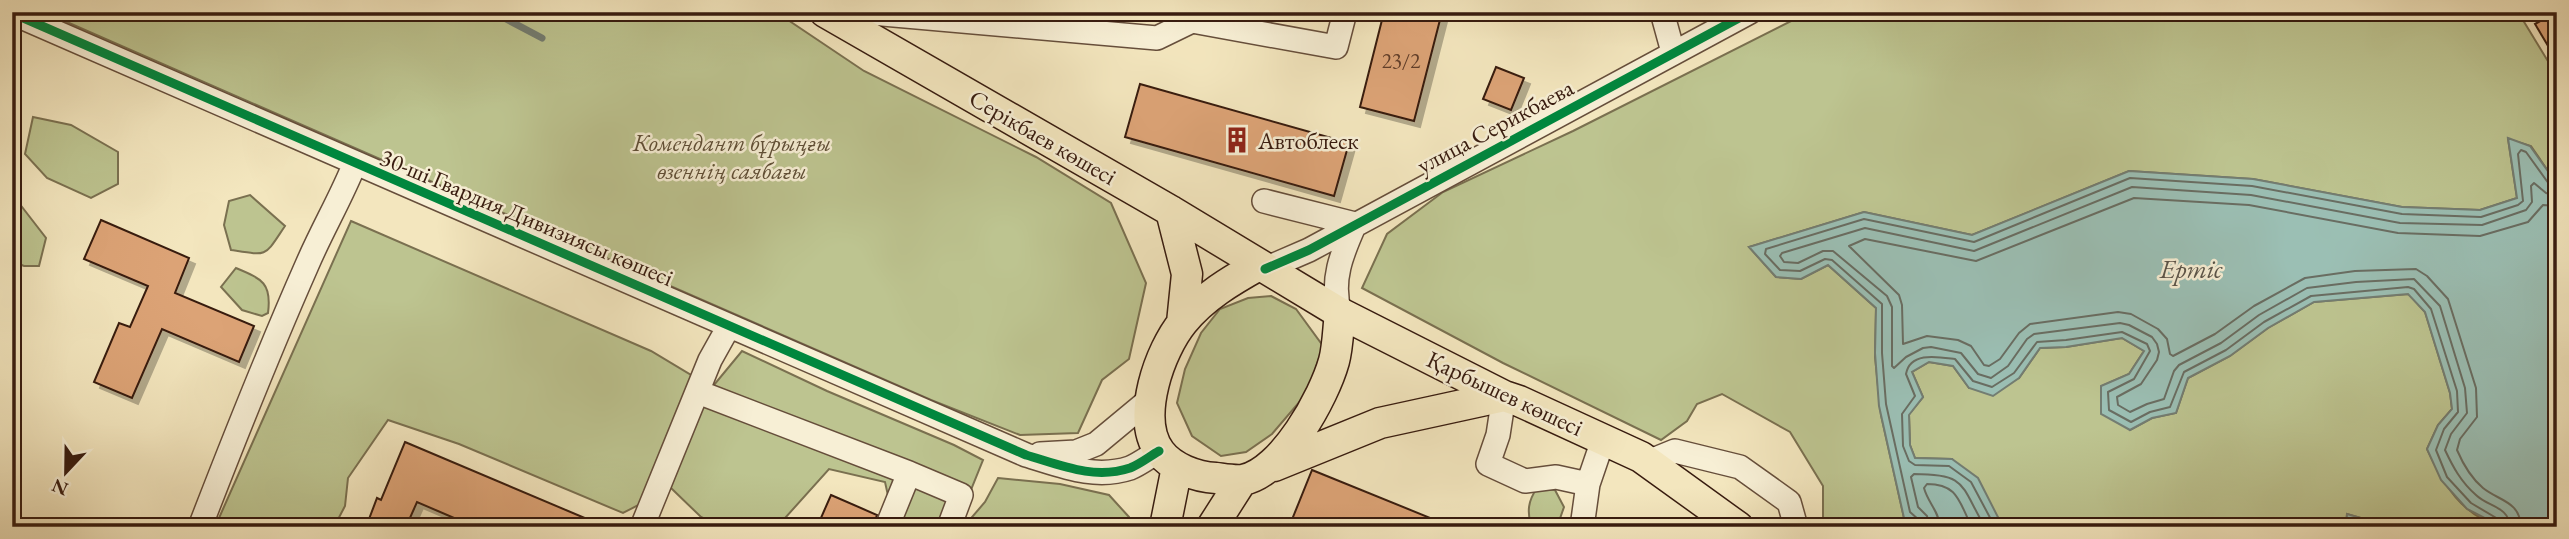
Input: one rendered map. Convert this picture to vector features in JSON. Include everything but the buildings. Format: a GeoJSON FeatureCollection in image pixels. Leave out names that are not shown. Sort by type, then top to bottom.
{"type":"FeatureCollection","features":[{"type":"Feature","properties":{"kind":"main road","name":"Серікбаев көшесі"},"geometry":{"type":"LineString","coordinates":[[825,12],[1171,211],[1262,267]]}},
{"type":"Feature","properties":{"kind":"main road"},"geometry":{"type":"LineString","coordinates":[[1171,211],[1187,274],[1182,323]]}},
{"type":"Feature","properties":{"kind":"main road"},"geometry":{"type":"LineString","coordinates":[[1165,527],[1168,459],[1152,431],[1149,400],[1162,358],[1182,323],[1201,303],[1228,282],[1262,267]]}},
{"type":"Feature","properties":{"kind":"main road","name":"Қарбышев көшесі"},"geometry":{"type":"LineString","coordinates":[[1262,267],[1340,313],[1504,396],[1648,462],[1738,527]]}},
{"type":"Feature","properties":{"kind":"main road"},"geometry":{"type":"LineString","coordinates":[[1212,527],[1255,474],[1301,430],[1320,398],[1334,360],[1340,313]]}},
{"type":"Feature","properties":{"kind":"main road"},"geometry":{"type":"LineString","coordinates":[[1168,459],[1207,478],[1255,474],[1380,423],[1504,396]]}},
{"type":"Feature","properties":{"kind":"street"},"geometry":{"type":"LineString","coordinates":[[860,12],[1157,38],[1193,17],[1336,47],[1345,12]]}},
{"type":"Feature","properties":{"kind":"street"},"geometry":{"type":"LineString","coordinates":[[1662,12],[1673,52]]}},
{"type":"Feature","properties":{"kind":"street","name":"улица Серикбаева"},"geometry":{"type":"LineString","coordinates":[[1262,267],[1309,250],[1750,12]]}},
{"type":"Feature","properties":{"kind":"street","name":"30-ші Гвардия Дивизиясы көшесі"},"geometry":{"type":"LineString","coordinates":[[12,13],[1026,455],[1071,469],[1104,473],[1168,459]]}},
{"type":"Feature","properties":{"kind":"street"},"geometry":{"type":"LineString","coordinates":[[200,527],[251,394],[355,163]]}},
{"type":"Feature","properties":{"kind":"street"},"geometry":{"type":"LineString","coordinates":[[1264,201],[1355,223],[1339,262],[1335,288],[1340,313]]}},
{"type":"Feature","properties":{"kind":"street"},"geometry":{"type":"LineString","coordinates":[[642,527],[710,360],[729,326]]}},
{"type":"Feature","properties":{"kind":"street"},"geometry":{"type":"LineString","coordinates":[[698,391],[961,495],[949,527]]}},
{"type":"Feature","properties":{"kind":"street"},"geometry":{"type":"LineString","coordinates":[[1504,396],[1499,435],[1488,464],[1525,481],[1556,477],[1588,484]]}},
{"type":"Feature","properties":{"kind":"street"},"geometry":{"type":"LineString","coordinates":[[1026,455],[1076,452],[1096,444],[1149,400]]}},
{"type":"Feature","properties":{"kind":"street"},"geometry":{"type":"LineString","coordinates":[[1582,527],[1588,484],[1603,440]]}},
{"type":"Feature","properties":{"kind":"street"},"geometry":{"type":"LineString","coordinates":[[1648,462],[1675,451],[1740,467],[1789,502],[1796,527]]}},
{"type":"Feature","properties":{"kind":"street"},"geometry":{"type":"LineString","coordinates":[[887,527],[909,473]]}},
{"type":"Feature","properties":{"kind":"green space","name":"Комендант бұрыңғы өзеннің саябағы"},"geometry":{"type":"Polygon","coordinates":[[[44,12],[776,12],[864,71],[1036,157],[1111,203],[1146,283],[1129,359],[1102,380],[1078,433],[1020,435],[931,400],[44,12]]]}},
{"type":"Feature","properties":{"kind":"green space"},"geometry":{"type":"Polygon","coordinates":[[[1809,12],[2413,12],[2418,15],[2419,12],[2518,12],[2557,76],[2557,184],[2531,146],[2508,139],[2517,198],[2480,210],[2402,207],[2253,179],[2129,171],[1972,235],[1864,212],[1749,247],[1776,277],[1801,279],[1828,265],[1876,308],[1875,357],[1881,415],[1904,518],[1918,527],[1823,527],[1823,486],[1790,432],[1722,394],[1697,404],[1687,421],[1661,440],[1503,363],[1362,288],[1387,234],[1443,192],[1573,131],[1809,12]]]}},
{"type":"Feature","properties":{"kind":"green space"},"geometry":{"type":"Polygon","coordinates":[[[33,117],[71,125],[118,152],[118,184],[91,198],[47,178],[25,154],[33,117]]]}},
{"type":"Feature","properties":{"kind":"green space"},"geometry":{"type":"Polygon","coordinates":[[[12,194],[46,238],[39,266],[24,266],[12,261],[12,194]]]}},
{"type":"Feature","properties":{"kind":"green space"},"geometry":{"type":"Polygon","coordinates":[[[250,195],[285,226],[269,249],[259,253],[231,250],[224,225],[229,201],[250,195]]]}},
{"type":"Feature","properties":{"kind":"green space"},"geometry":{"type":"Polygon","coordinates":[[[351,221],[651,351],[714,385],[742,351],[827,391],[954,445],[983,460],[956,527],[895,527],[885,482],[829,469],[777,527],[722,527],[701,517],[671,488],[623,513],[459,444],[388,420],[348,478],[345,506],[334,527],[215,527],[351,221]]]}},
{"type":"Feature","properties":{"kind":"green space"},"geometry":{"type":"Polygon","coordinates":[[[236,268],[253,275],[263,283],[268,295],[268,313],[262,316],[242,310],[221,287],[236,268]]]}},
{"type":"Feature","properties":{"kind":"green space"},"geometry":{"type":"Polygon","coordinates":[[[2409,294],[2425,312],[2450,393],[2452,409],[2438,425],[2427,449],[2447,486],[2465,507],[2488,522],[2502,527],[2392,527],[2347,514],[2346,527],[2003,527],[1993,510],[1952,459],[1915,458],[1910,445],[1909,414],[1923,397],[1912,372],[1929,362],[1953,366],[1969,388],[2019,378],[2040,348],[2066,347],[2122,338],[2144,351],[2129,374],[2102,386],[2130,430],[2152,418],[2176,413],[2188,378],[2230,356],[2268,328],[2314,302],[2409,294]]]}},
{"type":"Feature","properties":{"kind":"green space"},"geometry":{"type":"Polygon","coordinates":[[[1271,296],[1296,309],[1323,346],[1308,392],[1272,434],[1246,452],[1221,456],[1192,436],[1177,403],[1185,369],[1201,333],[1220,309],[1248,298],[1271,296]]]}},
{"type":"Feature","properties":{"kind":"green space"},"geometry":{"type":"Polygon","coordinates":[[[998,478],[1060,484],[1109,495],[1129,517],[1129,527],[970,527],[966,524],[985,502],[998,478]]]}},
{"type":"Feature","properties":{"kind":"green space"},"geometry":{"type":"Polygon","coordinates":[[[1537,488],[1555,490],[1564,507],[1557,527],[1531,527],[1529,506],[1537,488]]]}},
{"type":"Feature","properties":{"kind":"water","name":"Ертіс"},"geometry":{"type":"Polygon","coordinates":[[[2508,138],[2530,146],[2557,184],[2557,527],[2502,527],[2467,509],[2441,480],[2427,449],[2438,425],[2452,409],[2450,393],[2425,312],[2408,294],[2314,302],[2268,328],[2230,356],[2188,378],[2176,413],[2152,418],[2130,430],[2101,414],[2101,386],[2129,374],[2144,351],[2122,338],[2066,347],[2040,348],[2019,378],[1993,396],[1969,388],[1953,366],[1929,362],[1912,372],[1923,397],[1909,415],[1910,445],[1915,458],[1952,459],[1978,478],[2003,527],[1918,527],[1904,518],[1879,406],[1875,353],[1876,308],[1828,265],[1801,279],[1776,277],[1749,247],[1864,212],[1972,235],[2129,171],[2253,179],[2402,207],[2480,210],[2517,198],[2508,138]]]}},
{"type":"Feature","properties":{"kind":"water"},"geometry":{"type":"Polygon","coordinates":[[[2347,514],[2392,527],[2346,527],[2347,514]]]}},
{"type":"Feature","properties":{"kind":"waterway"},"geometry":{"type":"LineString","coordinates":[[493,12],[542,38]]}},
{"type":"Feature","properties":{"kind":"cycle path"},"geometry":{"type":"LineString","coordinates":[[1265,269],[1309,250],[1750,12]]}},
{"type":"Feature","properties":{"kind":"cycle path"},"geometry":{"type":"LineString","coordinates":[[12,13],[1026,455],[1077,470],[1103,472],[1130,468],[1159,451]]}},
{"type":"Feature","properties":{"kind":"place","name":"Автоблеск"},"geometry":{"type":"Point","coordinates":[1237,140]}}]}
